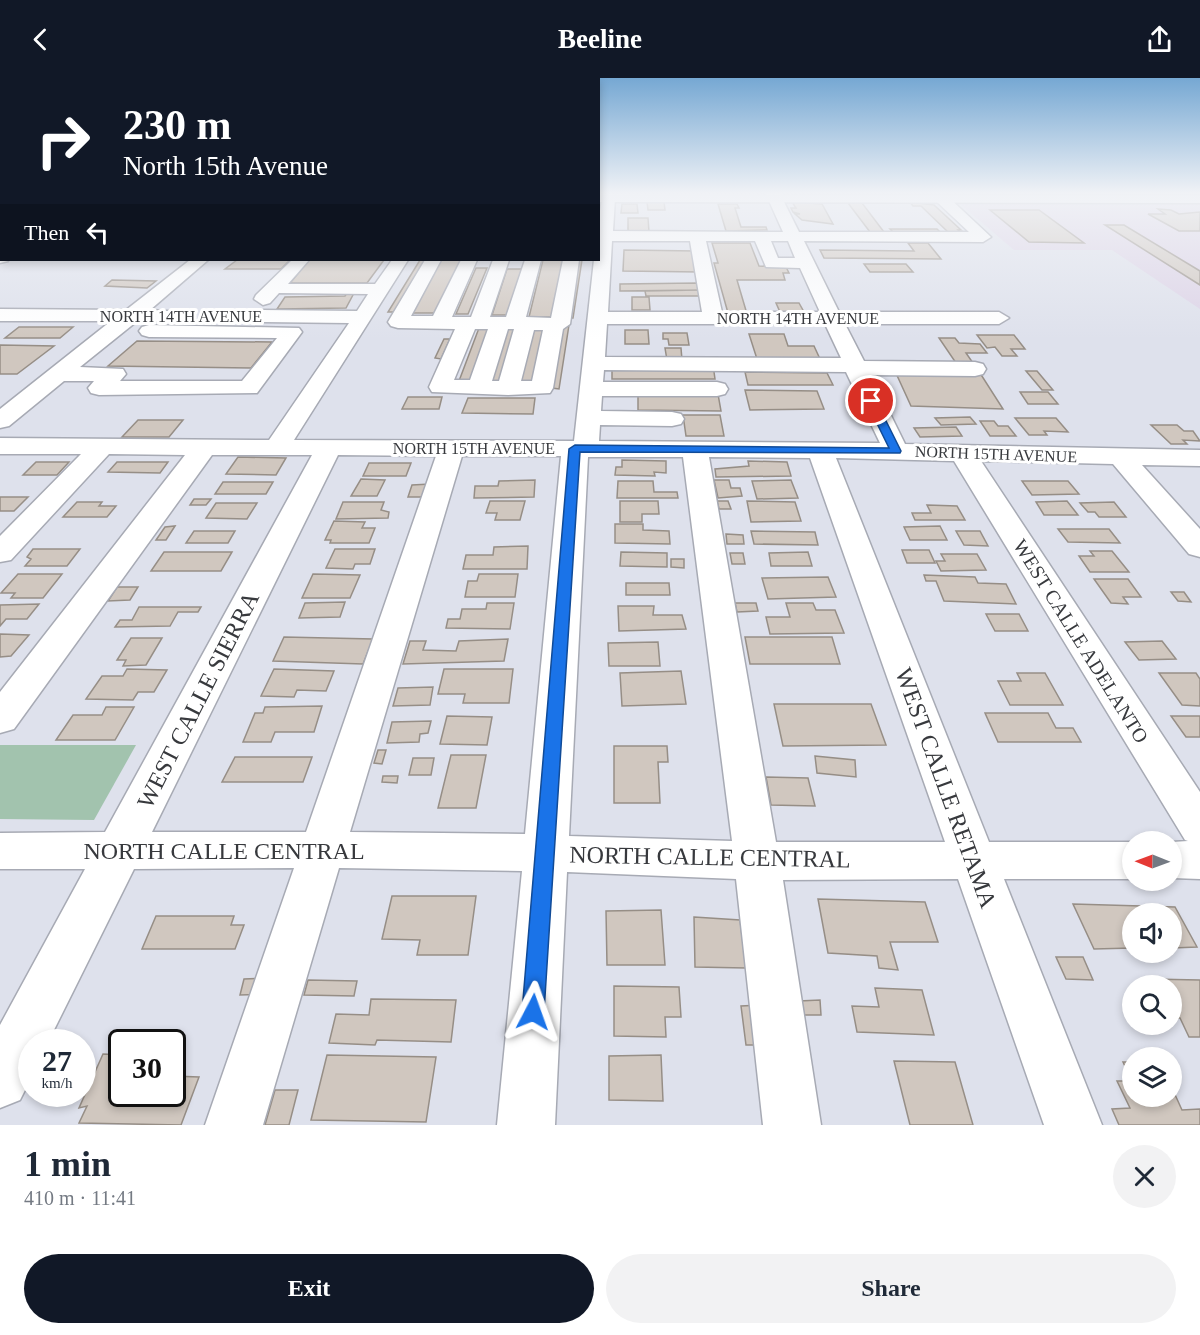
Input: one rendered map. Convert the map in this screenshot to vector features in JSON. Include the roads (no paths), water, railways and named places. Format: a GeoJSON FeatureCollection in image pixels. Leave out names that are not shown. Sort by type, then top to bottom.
{"type":"FeatureCollection","features":[{"type":"Feature","properties":{"kind":"street"},"geometry":{"type":"LineString","coordinates":[[526,1125],[544,853],[604,241]]}},
{"type":"Feature","properties":{"kind":"street"},"geometry":{"type":"LineString","coordinates":[[698,241],[713,318]]}},
{"type":"Feature","properties":{"kind":"street"},"geometry":{"type":"LineString","coordinates":[[763,241],[772,263],[805,263]]}},
{"type":"Feature","properties":{"kind":"street"},"geometry":{"type":"LineString","coordinates":[[793,241],[896,451]]}},
{"type":"Feature","properties":{"kind":"street"},"geometry":{"type":"LineString","coordinates":[[0,422],[199,261]]}},
{"type":"Feature","properties":{"kind":"street"},"geometry":{"type":"LineString","coordinates":[[248,316],[300,261]]}},
{"type":"Feature","properties":{"kind":"street"},"geometry":{"type":"LineString","coordinates":[[277,446],[399,261]]}},
{"type":"Feature","properties":{"kind":"street"},"geometry":{"type":"LineString","coordinates":[[433,261],[398,322],[560,324],[571,261]]}},
{"type":"Feature","properties":{"kind":"street"},"geometry":{"type":"LineString","coordinates":[[440,322],[468,262],[532,262],[513,323],[479,387]]}},
{"type":"Feature","properties":{"kind":"street"},"geometry":{"type":"LineString","coordinates":[[500,262],[473,323],[440,387],[542,388],[554,324]]}},
{"type":"Feature","properties":{"kind":"street"},"geometry":{"type":"LineString","coordinates":[[285,289],[380,289]]}},
{"type":"Feature","properties":{"kind":"street","name":"NORTH 14TH AVENUE"},"geometry":{"type":"LineString","coordinates":[[596,318],[667,309],[713,318],[999,318]]}},
{"type":"Feature","properties":{"kind":"street","name":"NORTH 14TH AVENUE"},"geometry":{"type":"LineString","coordinates":[[0,315],[362,317]]}},
{"type":"Feature","properties":{"kind":"street"},"geometry":{"type":"LineString","coordinates":[[508,388],[513,323]]}},
{"type":"Feature","properties":{"kind":"street"},"geometry":{"type":"LineString","coordinates":[[59,374],[115,374],[99,388],[249,388],[292,332],[149,331]]}},
{"type":"Feature","properties":{"kind":"street"},"geometry":{"type":"LineString","coordinates":[[593,363],[975,369]]}},
{"type":"Feature","properties":{"kind":"street"},"geometry":{"type":"LineString","coordinates":[[6,388],[10,391],[36,392]]}},
{"type":"Feature","properties":{"kind":"street"},"geometry":{"type":"LineString","coordinates":[[590,389],[717,389]]}},
{"type":"Feature","properties":{"kind":"street"},"geometry":{"type":"LineString","coordinates":[[401,425],[584,436],[672,419]]}},
{"type":"Feature","properties":{"kind":"street","name":"NORTH 15TH AVENUE"},"geometry":{"type":"LineString","coordinates":[[0,446],[452,448],[584,436],[695,450],[896,451],[1200,458]]}},
{"type":"Feature","properties":{"kind":"street"},"geometry":{"type":"LineString","coordinates":[[0,553],[10,531],[103,446]]}},
{"type":"Feature","properties":{"kind":"street"},"geometry":{"type":"LineString","coordinates":[[0,719],[205,446]]}},
{"type":"Feature","properties":{"kind":"street","name":"WEST CALLE SIERRA"},"geometry":{"type":"LineString","coordinates":[[0,1080],[328,448]]}},
{"type":"Feature","properties":{"kind":"street"},"geometry":{"type":"LineString","coordinates":[[234,1125],[452,448]]}},
{"type":"Feature","properties":{"kind":"street"},"geometry":{"type":"LineString","coordinates":[[695,450],[757,861],[792,1125]]}},
{"type":"Feature","properties":{"kind":"street","name":"WEST CALLE RETAMA"},"geometry":{"type":"LineString","coordinates":[[820,450],[1073,1125]]}},
{"type":"Feature","properties":{"kind":"street","name":"WEST CALLE ADELANTO"},"geometry":{"type":"LineString","coordinates":[[963,454],[1200,828]]}},
{"type":"Feature","properties":{"kind":"street"},"geometry":{"type":"LineString","coordinates":[[1120,457],[1200,549]]}},
{"type":"Feature","properties":{"kind":"street","name":"NORTH CALLE CENTRAL"},"geometry":{"type":"LineString","coordinates":[[0,850],[544,853],[757,861],[1122,860]]}},
{"type":"Feature","properties":{"kind":"street"},"geometry":{"type":"LineString","coordinates":[[1182,860],[1200,860]]}}]}
